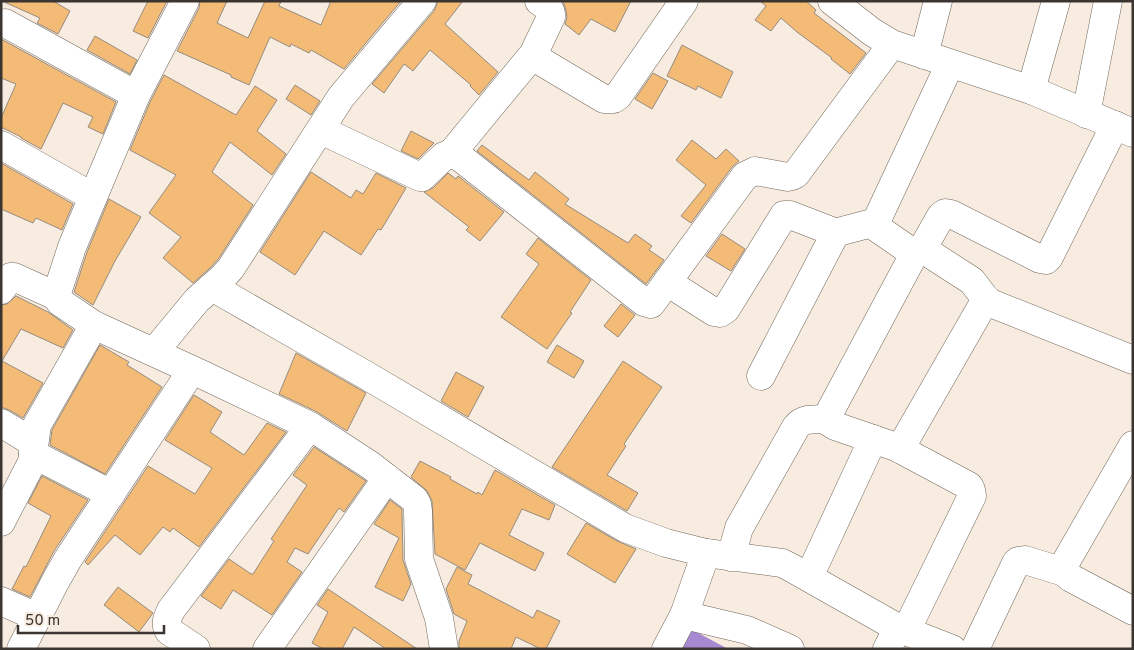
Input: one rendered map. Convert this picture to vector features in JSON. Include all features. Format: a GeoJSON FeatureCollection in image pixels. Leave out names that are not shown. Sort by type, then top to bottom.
{"type":"FeatureCollection","features":[{"type":"Feature","properties":{"kind":"street"},"geometry":{"type":"LineString","coordinates":[[56,296],[72,247],[136,95],[185,1]]}},
{"type":"Feature","properties":{"kind":"street"},"geometry":{"type":"LineString","coordinates":[[451,154],[532,57],[551,17],[550,10],[539,1]]}},
{"type":"Feature","properties":{"kind":"street"},"geometry":{"type":"LineString","coordinates":[[532,57],[604,99],[614,99],[618,96],[684,1]]}},
{"type":"Feature","properties":{"kind":"street"},"geometry":{"type":"LineString","coordinates":[[832,1],[872,32],[892,44],[1031,90],[1086,114],[1127,127],[1046,260],[1040,259],[951,214],[945,213],[940,216],[924,246],[924,250],[968,278],[991,303],[1133,360]]}},
{"type":"Feature","properties":{"kind":"street"},"geometry":{"type":"LineString","coordinates":[[924,55],[938,1]]}},
{"type":"Feature","properties":{"kind":"street"},"geometry":{"type":"LineString","coordinates":[[1031,90],[1056,1]]}},
{"type":"Feature","properties":{"kind":"street"},"geometry":{"type":"LineString","coordinates":[[1086,114],[1108,1]]}},
{"type":"Feature","properties":{"kind":"street"},"geometry":{"type":"LineString","coordinates":[[154,352],[197,300],[231,268],[348,88],[408,5]]}},
{"type":"Feature","properties":{"kind":"street"},"geometry":{"type":"LineString","coordinates":[[5,23],[136,95]]}},
{"type":"Feature","properties":{"kind":"street"},"geometry":{"type":"LineString","coordinates":[[321,130],[420,177],[447,154],[461,158],[644,302],[651,304],[746,176],[755,171],[788,177],[796,174],[892,44]]}},
{"type":"Feature","properties":{"kind":"street"},"geometry":{"type":"LineString","coordinates":[[826,419],[912,258],[912,253],[909,250],[875,226],[950,64]]}},
{"type":"Feature","properties":{"kind":"street"},"geometry":{"type":"LineString","coordinates":[[1,145],[93,197]]}},
{"type":"Feature","properties":{"kind":"street"},"geometry":{"type":"LineString","coordinates":[[667,282],[720,314],[726,309],[784,215],[790,215],[836,232],[876,222]]}},
{"type":"Feature","properties":{"kind":"street"},"geometry":{"type":"LineString","coordinates":[[761,376],[836,232]]}},
{"type":"Feature","properties":{"kind":"street"},"geometry":{"type":"LineString","coordinates":[[4,280],[14,277],[56,296],[60,302],[94,325],[310,426],[370,465],[414,499],[418,511],[419,559],[439,618],[444,649]]}},
{"type":"Feature","properties":{"kind":"street"},"geometry":{"type":"LineString","coordinates":[[212,287],[625,528],[666,543],[719,555],[782,563],[809,577],[897,636],[952,649]]}},
{"type":"Feature","properties":{"kind":"street"},"geometry":{"type":"LineString","coordinates":[[900,449],[986,299]]}},
{"type":"Feature","properties":{"kind":"street"},"geometry":{"type":"LineString","coordinates":[[1,522],[32,462],[37,424],[94,325]]}},
{"type":"Feature","properties":{"kind":"street"},"geometry":{"type":"LineString","coordinates":[[21,649],[68,559],[192,370]]}},
{"type":"Feature","properties":{"kind":"street"},"geometry":{"type":"LineString","coordinates":[[826,419],[835,426],[900,449],[969,486],[972,490],[972,496],[897,636]]}},
{"type":"Feature","properties":{"kind":"street"},"geometry":{"type":"LineString","coordinates":[[666,649],[719,555],[739,528],[796,427],[803,421],[826,419]]}},
{"type":"Feature","properties":{"kind":"street"},"geometry":{"type":"LineString","coordinates":[[1,423],[33,449],[111,494]]}},
{"type":"Feature","properties":{"kind":"street"},"geometry":{"type":"LineString","coordinates":[[196,649],[166,627],[167,618],[171,610],[310,426]]}},
{"type":"Feature","properties":{"kind":"street"},"geometry":{"type":"LineString","coordinates":[[809,577],[873,438]]}},
{"type":"Feature","properties":{"kind":"street"},"geometry":{"type":"LineString","coordinates":[[1064,572],[1064,565],[1133,445]]}},
{"type":"Feature","properties":{"kind":"street"},"geometry":{"type":"LineString","coordinates":[[267,649],[387,478]]}},
{"type":"Feature","properties":{"kind":"street"},"geometry":{"type":"LineString","coordinates":[[975,649],[1018,561],[1025,560],[1064,572],[1071,578],[1133,611]]}},
{"type":"Feature","properties":{"kind":"street"},"geometry":{"type":"LineString","coordinates":[[1,601],[37,617]]}},
{"type":"Feature","properties":{"kind":"street"},"geometry":{"type":"LineString","coordinates":[[684,615],[747,630],[790,649]]}},
{"type":"Feature","properties":{"kind":"shaded area"},"geometry":{"type":"Polygon","coordinates":[[[691,629],[728,649],[681,649],[691,629]]]}},
{"type":"Feature","properties":{"kind":"building"},"geometry":{"type":"Polygon","coordinates":[[[2,1],[53,1],[70,11],[58,34],[37,23],[40,18],[2,1]]]}},
{"type":"Feature","properties":{"kind":"building"},"geometry":{"type":"Polygon","coordinates":[[[148,1],[167,1],[148,38],[133,31],[148,1]]]}},
{"type":"Feature","properties":{"kind":"building"},"geometry":{"type":"Polygon","coordinates":[[[200,1],[227,1],[217,23],[248,38],[265,1],[281,1],[279,6],[321,25],[331,1],[401,1],[344,69],[311,50],[309,53],[291,44],[290,47],[270,37],[249,85],[177,51],[199,8],[200,1]]]}},
{"type":"Feature","properties":{"kind":"building"},"geometry":{"type":"Polygon","coordinates":[[[437,1],[463,1],[445,24],[498,72],[479,95],[471,85],[430,50],[413,71],[404,64],[384,93],[372,84],[434,11],[437,1]]]}},
{"type":"Feature","properties":{"kind":"building"},"geometry":{"type":"Polygon","coordinates":[[[563,1],[631,1],[615,32],[591,19],[579,35],[565,24],[567,17],[563,1]]]}},
{"type":"Feature","properties":{"kind":"building"},"geometry":{"type":"Polygon","coordinates":[[[760,1],[806,1],[816,10],[814,13],[866,53],[850,74],[781,18],[771,31],[755,20],[766,6],[760,1]]]}},
{"type":"Feature","properties":{"kind":"building"},"geometry":{"type":"Polygon","coordinates":[[[95,36],[137,60],[130,74],[87,50],[95,36]]]}},
{"type":"Feature","properties":{"kind":"building"},"geometry":{"type":"Polygon","coordinates":[[[1,39],[116,102],[103,134],[88,127],[93,117],[63,103],[41,149],[1,127],[1,118],[16,84],[1,78],[1,39]]]}},
{"type":"Feature","properties":{"kind":"building"},"geometry":{"type":"Polygon","coordinates":[[[682,45],[733,72],[721,98],[698,86],[696,90],[667,76],[682,45]]]}},
{"type":"Feature","properties":{"kind":"building"},"geometry":{"type":"Polygon","coordinates":[[[653,73],[668,81],[652,109],[635,99],[653,73]]]}},
{"type":"Feature","properties":{"kind":"building"},"geometry":{"type":"Polygon","coordinates":[[[164,75],[236,115],[255,86],[277,100],[257,131],[286,154],[272,175],[230,142],[212,172],[253,205],[219,258],[193,283],[163,258],[181,237],[149,213],[176,175],[130,150],[150,102],[164,75]]]}},
{"type":"Feature","properties":{"kind":"building"},"geometry":{"type":"Polygon","coordinates":[[[295,85],[320,101],[311,115],[286,99],[295,85]]]}},
{"type":"Feature","properties":{"kind":"building"},"geometry":{"type":"Polygon","coordinates":[[[411,131],[434,143],[418,159],[401,151],[411,131]]]}},
{"type":"Feature","properties":{"kind":"building"},"geometry":{"type":"Polygon","coordinates":[[[692,140],[716,159],[726,149],[739,161],[732,167],[691,223],[681,216],[706,185],[676,160],[692,140]]]}},
{"type":"Feature","properties":{"kind":"building"},"geometry":{"type":"Polygon","coordinates":[[[482,145],[529,180],[535,172],[569,199],[565,204],[628,243],[635,234],[652,246],[649,250],[664,260],[646,284],[477,151],[482,145]]]}},
{"type":"Feature","properties":{"kind":"building"},"geometry":{"type":"Polygon","coordinates":[[[1,163],[73,204],[62,230],[36,218],[33,223],[1,209],[1,163]]]}},
{"type":"Feature","properties":{"kind":"building"},"geometry":{"type":"Polygon","coordinates":[[[311,172],[351,198],[356,190],[363,194],[376,173],[406,188],[381,230],[378,229],[361,255],[324,231],[295,275],[260,252],[311,172]]]}},
{"type":"Feature","properties":{"kind":"building"},"geometry":{"type":"Polygon","coordinates":[[[448,173],[456,179],[458,176],[504,212],[480,241],[466,230],[469,227],[424,192],[433,188],[448,173]]]}},
{"type":"Feature","properties":{"kind":"building"},"geometry":{"type":"Polygon","coordinates":[[[109,199],[141,217],[115,261],[93,305],[74,292],[87,252],[109,199]]]}},
{"type":"Feature","properties":{"kind":"building"},"geometry":{"type":"Polygon","coordinates":[[[722,234],[745,249],[731,271],[706,256],[722,234]]]}},
{"type":"Feature","properties":{"kind":"building"},"geometry":{"type":"Polygon","coordinates":[[[538,238],[591,280],[570,312],[572,313],[547,349],[501,317],[539,264],[526,254],[538,238]]]}},
{"type":"Feature","properties":{"kind":"building"},"geometry":{"type":"Polygon","coordinates":[[[16,296],[48,312],[73,330],[63,348],[21,329],[2,361],[43,383],[23,418],[1,407],[1,305],[7,304],[16,296]]]}},
{"type":"Feature","properties":{"kind":"building"},"geometry":{"type":"Polygon","coordinates":[[[621,304],[635,315],[618,337],[604,326],[621,304]]]}},
{"type":"Feature","properties":{"kind":"building"},"geometry":{"type":"Polygon","coordinates":[[[100,345],[129,362],[127,365],[162,387],[105,474],[50,445],[52,430],[100,345]]]}},
{"type":"Feature","properties":{"kind":"building"},"geometry":{"type":"Polygon","coordinates":[[[557,345],[584,361],[574,378],[547,362],[557,345]]]}},
{"type":"Feature","properties":{"kind":"building"},"geometry":{"type":"Polygon","coordinates":[[[296,353],[366,393],[347,431],[317,412],[279,394],[296,353]]]}},
{"type":"Feature","properties":{"kind":"building"},"geometry":{"type":"Polygon","coordinates":[[[623,361],[662,387],[624,444],[626,446],[607,475],[638,493],[627,511],[552,467],[623,361]]]}},
{"type":"Feature","properties":{"kind":"building"},"geometry":{"type":"Polygon","coordinates":[[[456,372],[484,387],[468,417],[441,401],[456,372]]]}},
{"type":"Feature","properties":{"kind":"building"},"geometry":{"type":"Polygon","coordinates":[[[194,395],[222,412],[210,432],[244,455],[267,423],[286,432],[199,547],[173,528],[170,532],[163,527],[140,555],[115,535],[88,565],[85,562],[148,466],[195,494],[212,468],[165,440],[194,395]]]}},
{"type":"Feature","properties":{"kind":"building"},"geometry":{"type":"Polygon","coordinates":[[[314,447],[366,481],[344,512],[339,508],[308,554],[295,548],[287,562],[302,572],[272,615],[233,590],[221,609],[201,596],[229,559],[253,574],[274,541],[271,539],[307,485],[293,475],[314,447]]]}},
{"type":"Feature","properties":{"kind":"building"},"geometry":{"type":"Polygon","coordinates":[[[420,461],[451,477],[450,479],[477,494],[478,492],[482,495],[495,470],[555,505],[549,520],[522,509],[509,535],[544,553],[535,571],[480,543],[465,570],[435,554],[432,501],[427,491],[411,477],[420,461]]]}},
{"type":"Feature","properties":{"kind":"building"},"geometry":{"type":"Polygon","coordinates":[[[42,476],[88,500],[54,551],[30,597],[12,589],[24,566],[26,567],[51,516],[28,503],[42,476]]]}},
{"type":"Feature","properties":{"kind":"building"},"geometry":{"type":"Polygon","coordinates":[[[390,500],[402,509],[403,560],[411,584],[403,601],[375,587],[399,538],[374,524],[390,500]]]}},
{"type":"Feature","properties":{"kind":"building"},"geometry":{"type":"Polygon","coordinates":[[[586,523],[617,541],[636,549],[615,583],[567,554],[586,523]]]}},
{"type":"Feature","properties":{"kind":"building"},"geometry":{"type":"Polygon","coordinates":[[[457,567],[472,575],[468,584],[533,618],[537,610],[560,621],[546,649],[541,649],[516,637],[511,649],[459,649],[459,641],[467,621],[454,614],[446,589],[457,567]]]}},
{"type":"Feature","properties":{"kind":"building"},"geometry":{"type":"Polygon","coordinates":[[[118,587],[153,613],[139,632],[104,605],[118,587]]]}},
{"type":"Feature","properties":{"kind":"building"},"geometry":{"type":"Polygon","coordinates":[[[328,589],[417,649],[386,649],[354,627],[342,649],[323,649],[312,643],[328,612],[317,605],[328,589]]]}}]}
